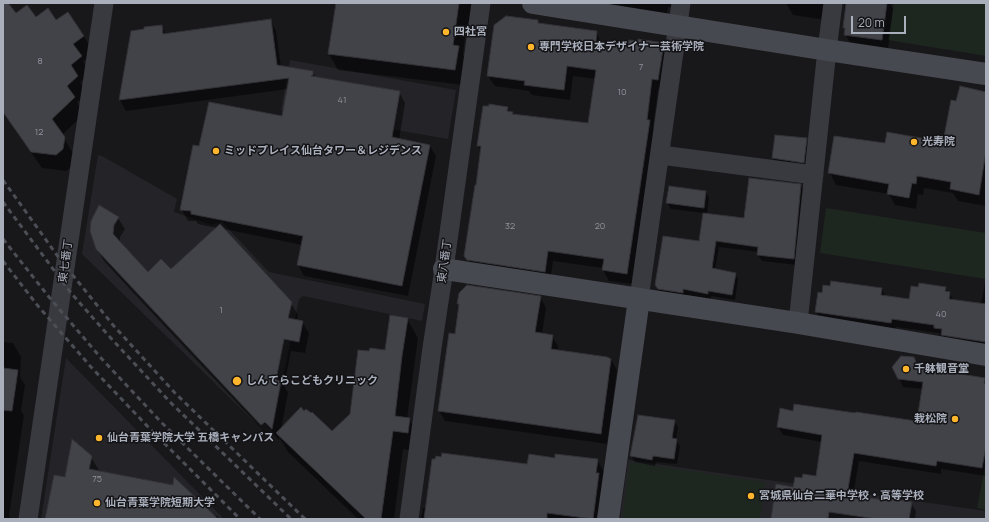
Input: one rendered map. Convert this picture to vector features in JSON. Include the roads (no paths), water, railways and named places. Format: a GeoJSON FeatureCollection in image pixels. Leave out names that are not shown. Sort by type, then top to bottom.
{"type":"FeatureCollection","features":[{"type":"Feature","properties":{"kind":"street","name":"東七番丁"},"geometry":{"type":"LineString","coordinates":[[28,519],[104,3]]}},
{"type":"Feature","properties":{"kind":"street","name":"東八番丁"},"geometry":{"type":"LineString","coordinates":[[409,519],[481,3]]}},
{"type":"Feature","properties":{"kind":"street"},"geometry":{"type":"LineString","coordinates":[[533,3],[986,74]]}},
{"type":"Feature","properties":{"kind":"street"},"geometry":{"type":"LineString","coordinates":[[608,519],[661,155],[681,3]]}},
{"type":"Feature","properties":{"kind":"street"},"geometry":{"type":"LineString","coordinates":[[798,323],[833,3]]}},
{"type":"Feature","properties":{"kind":"street"},"geometry":{"type":"LineString","coordinates":[[661,155],[814,175]]}},
{"type":"Feature","properties":{"kind":"street"},"geometry":{"type":"LineString","coordinates":[[444,269],[798,323],[986,355]]}},
{"type":"Feature","properties":{"kind":"railway"},"geometry":{"type":"LineString","coordinates":[[3,180],[59,258],[113,325],[175,393],[305,519]]}},
{"type":"Feature","properties":{"kind":"railway"},"geometry":{"type":"LineString","coordinates":[[3,202],[71,293],[108,335],[171,403],[291,519]]}},
{"type":"Feature","properties":{"kind":"railway"},"geometry":{"type":"LineString","coordinates":[[3,239],[49,297],[101,358],[161,422],[260,519]]}},
{"type":"Feature","properties":{"kind":"railway"},"geometry":{"type":"LineString","coordinates":[[3,261],[38,306],[91,367],[152,431],[240,519]]}},
{"type":"Feature","properties":{"kind":"place","name":"四社宮"},"geometry":{"type":"Point","coordinates":[446,32]}},
{"type":"Feature","properties":{"kind":"place","name":"専門学校日本デザイナー芸術学院"},"geometry":{"type":"Point","coordinates":[531,47]}},
{"type":"Feature","properties":{"kind":"place","name":"光寿院"},"geometry":{"type":"Point","coordinates":[914,142]}},
{"type":"Feature","properties":{"kind":"place","name":"ミッドプレイス仙台タワー＆レジデンス"},"geometry":{"type":"Point","coordinates":[216,151]}},
{"type":"Feature","properties":{"kind":"place","name":"千躰観音堂"},"geometry":{"type":"Point","coordinates":[906,369]}},
{"type":"Feature","properties":{"kind":"place","name":"しんてらこどもクリニック"},"geometry":{"type":"Point","coordinates":[237,381]}},
{"type":"Feature","properties":{"kind":"place","name":"栽松院"},"geometry":{"type":"Point","coordinates":[955,419]}},
{"type":"Feature","properties":{"kind":"place","name":"仙台青葉学院大学 五橋キャンパス"},"geometry":{"type":"Point","coordinates":[99,438]}},
{"type":"Feature","properties":{"kind":"place","name":"宮城県仙台二華中学校・高等学校"},"geometry":{"type":"Point","coordinates":[751,496]}},
{"type":"Feature","properties":{"kind":"place","name":"仙台青葉学院短期大学"},"geometry":{"type":"Point","coordinates":[97,503]}}]}
